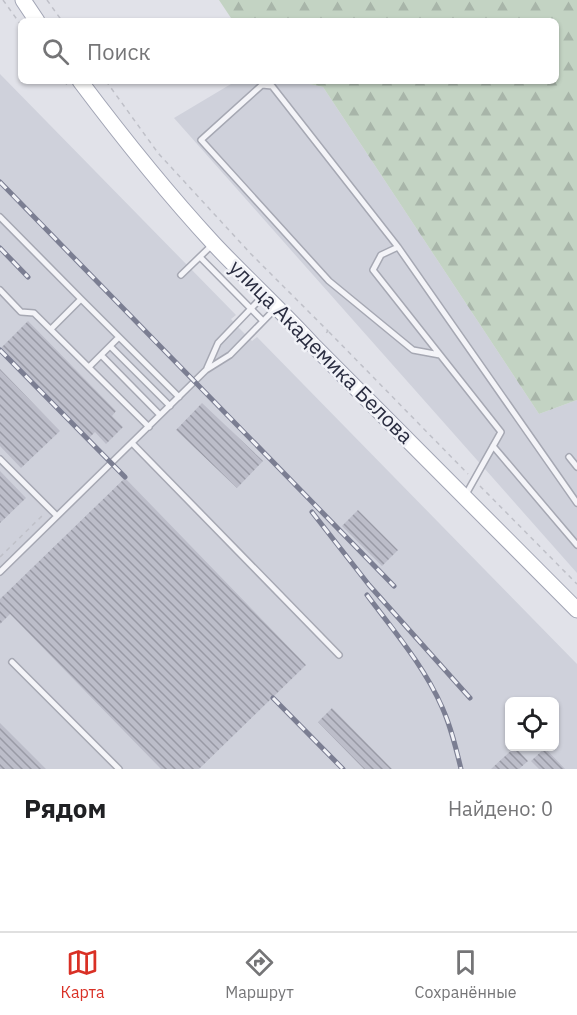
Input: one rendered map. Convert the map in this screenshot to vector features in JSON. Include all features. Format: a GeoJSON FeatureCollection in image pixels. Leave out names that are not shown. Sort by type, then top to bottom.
{"type":"FeatureCollection","features":[{"type":"Feature","properties":{"kind":"main road"},"geometry":{"type":"LineString","coordinates":[[23,0],[35,18]]}},
{"type":"Feature","properties":{"kind":"main road","name":"улица Академика Белова"},"geometry":{"type":"LineString","coordinates":[[82,84],[156,180],[214,244],[576,607]]}},
{"type":"Feature","properties":{"kind":"lane"},"geometry":{"type":"LineString","coordinates":[[440,355],[413,350],[329,281],[201,140],[262,85],[272,86],[398,247],[577,502]]}},
{"type":"Feature","properties":{"kind":"lane"},"geometry":{"type":"LineString","coordinates":[[0,218],[179,397]]}},
{"type":"Feature","properties":{"kind":"lane"},"geometry":{"type":"LineString","coordinates":[[181,275],[214,244]]}},
{"type":"Feature","properties":{"kind":"lane"},"geometry":{"type":"LineString","coordinates":[[398,247],[381,255],[373,270],[501,432],[465,497]]}},
{"type":"Feature","properties":{"kind":"lane"},"geometry":{"type":"LineString","coordinates":[[200,257],[263,321]]}},
{"type":"Feature","properties":{"kind":"lane"},"geometry":{"type":"LineString","coordinates":[[0,290],[21,312],[34,313],[148,427]]}},
{"type":"Feature","properties":{"kind":"lane"},"geometry":{"type":"LineString","coordinates":[[206,370],[218,343],[265,294]]}},
{"type":"Feature","properties":{"kind":"lane"},"geometry":{"type":"LineString","coordinates":[[51,329],[81,299]]}},
{"type":"Feature","properties":{"kind":"lane"},"geometry":{"type":"LineString","coordinates":[[0,572],[206,370],[230,355],[278,307]]}},
{"type":"Feature","properties":{"kind":"lane"},"geometry":{"type":"LineString","coordinates":[[89,367],[119,338]]}},
{"type":"Feature","properties":{"kind":"lane"},"geometry":{"type":"LineString","coordinates":[[110,346],[170,406]]}},
{"type":"Feature","properties":{"kind":"lane"},"geometry":{"type":"LineString","coordinates":[[101,355],[160,415]]}},
{"type":"Feature","properties":{"kind":"lane"},"geometry":{"type":"LineString","coordinates":[[132,443],[339,655]]}},
{"type":"Feature","properties":{"kind":"lane"},"geometry":{"type":"LineString","coordinates":[[493,446],[577,545]]}},
{"type":"Feature","properties":{"kind":"lane"},"geometry":{"type":"LineString","coordinates":[[569,457],[577,466]]}},
{"type":"Feature","properties":{"kind":"lane"},"geometry":{"type":"LineString","coordinates":[[0,459],[57,516]]}},
{"type":"Feature","properties":{"kind":"lane"},"geometry":{"type":"LineString","coordinates":[[12,662],[119,769]]}},
{"type":"Feature","properties":{"kind":"path"},"geometry":{"type":"LineString","coordinates":[[3,0],[18,21]]}},
{"type":"Feature","properties":{"kind":"path"},"geometry":{"type":"LineString","coordinates":[[47,0],[60,18]]}},
{"type":"Feature","properties":{"kind":"path"},"geometry":{"type":"LineString","coordinates":[[108,84],[158,153],[251,254],[577,584]]}},
{"type":"Feature","properties":{"kind":"path"},"geometry":{"type":"LineString","coordinates":[[313,345],[328,331]]}},
{"type":"Feature","properties":{"kind":"path"},"geometry":{"type":"LineString","coordinates":[[0,557],[50,508]]}},
{"type":"Feature","properties":{"kind":"shaded area"},"geometry":{"type":"Polygon","coordinates":[[[0,74],[236,315],[231,319],[236,325],[252,341],[257,337],[577,664],[577,769],[0,769],[0,74]]]}},
{"type":"Feature","properties":{"kind":"shaded area"},"geometry":{"type":"Polygon","coordinates":[[[231,84],[310,84],[323,87],[539,414],[577,400],[577,573],[174,118],[231,84]]]}},
{"type":"Feature","properties":{"kind":"green space"},"geometry":{"type":"Polygon","coordinates":[[[219,0],[577,0],[577,400],[539,414],[323,87],[310,84],[559,84],[559,18],[231,18],[219,0]]]}},
{"type":"Feature","properties":{"kind":"building"},"geometry":{"type":"Polygon","coordinates":[[[28,321],[116,411],[112,416],[123,427],[106,444],[95,432],[89,438],[0,349],[28,321]]]}},
{"type":"Feature","properties":{"kind":"building"},"geometry":{"type":"Polygon","coordinates":[[[0,369],[60,431],[21,468],[0,446],[0,369]]]}},
{"type":"Feature","properties":{"kind":"building"},"geometry":{"type":"Polygon","coordinates":[[[202,403],[263,461],[237,488],[176,430],[202,403]]]}},
{"type":"Feature","properties":{"kind":"building"},"geometry":{"type":"Polygon","coordinates":[[[0,471],[26,498],[0,523],[0,471]]]}},
{"type":"Feature","properties":{"kind":"building"},"geometry":{"type":"Polygon","coordinates":[[[125,478],[306,665],[199,769],[161,769],[10,614],[0,624],[0,599],[125,478]]]}},
{"type":"Feature","properties":{"kind":"building"},"geometry":{"type":"Polygon","coordinates":[[[358,510],[398,550],[382,566],[342,526],[358,510]]]}},
{"type":"Feature","properties":{"kind":"building"},"geometry":{"type":"Polygon","coordinates":[[[332,708],[392,769],[364,769],[318,722],[332,708]]]}},
{"type":"Feature","properties":{"kind":"building"},"geometry":{"type":"Polygon","coordinates":[[[0,723],[46,769],[0,769],[0,723]]]}},
{"type":"Feature","properties":{"kind":"building"},"geometry":{"type":"Polygon","coordinates":[[[511,751],[519,751],[528,761],[519,769],[491,769],[511,751]]]}},
{"type":"Feature","properties":{"kind":"building"},"geometry":{"type":"Polygon","coordinates":[[[542,751],[548,751],[565,769],[539,769],[531,761],[542,751]]]}},
{"type":"Feature","properties":{"kind":"railway"},"geometry":{"type":"LineString","coordinates":[[0,182],[394,586]]}},
{"type":"Feature","properties":{"kind":"railway"},"geometry":{"type":"LineString","coordinates":[[0,248],[28,277]]}},
{"type":"Feature","properties":{"kind":"railway"},"geometry":{"type":"LineString","coordinates":[[0,350],[125,477]]}},
{"type":"Feature","properties":{"kind":"railway"},"geometry":{"type":"LineString","coordinates":[[312,512],[369,585],[470,698]]}},
{"type":"Feature","properties":{"kind":"railway"},"geometry":{"type":"LineString","coordinates":[[367,595],[408,649],[435,692],[448,722],[461,769]]}},
{"type":"Feature","properties":{"kind":"railway"},"geometry":{"type":"LineString","coordinates":[[273,698],[343,769]]}}]}
